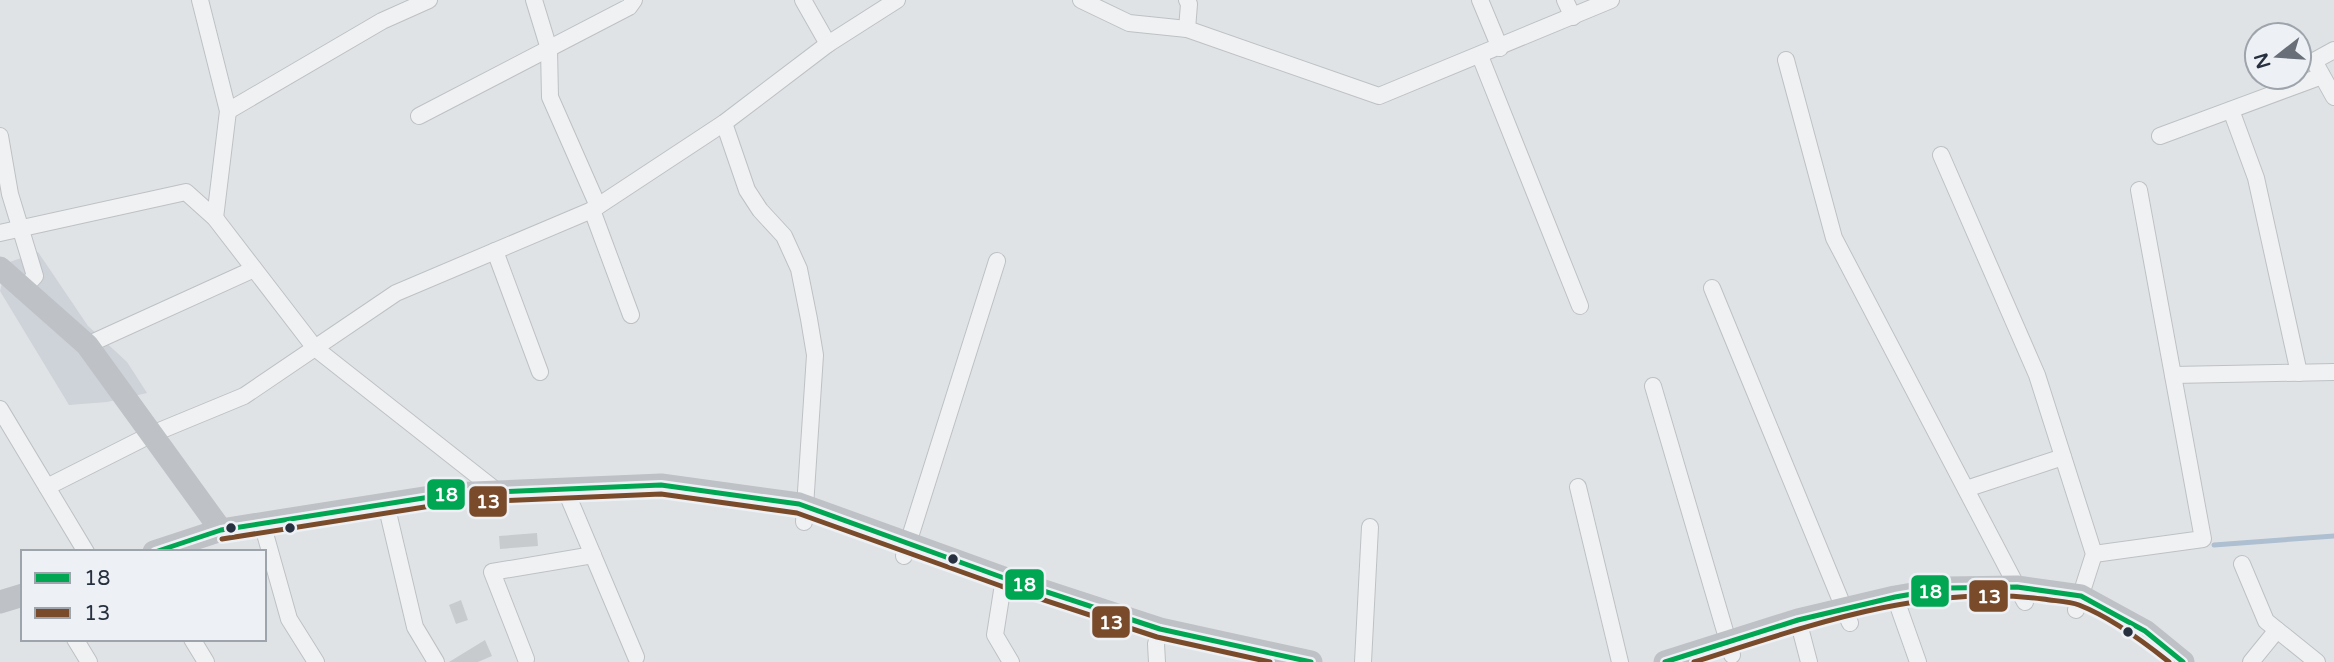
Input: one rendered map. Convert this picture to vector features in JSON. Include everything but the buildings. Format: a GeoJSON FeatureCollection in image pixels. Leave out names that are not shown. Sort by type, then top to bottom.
{"type":"FeatureCollection","features":[{"type":"Feature","properties":{"kind":"main road"},"geometry":{"type":"LineString","coordinates":[[0,268],[87,345],[226,537]]}},
{"type":"Feature","properties":{"kind":"main road"},"geometry":{"type":"LineString","coordinates":[[387,511],[450,509],[661,485],[804,514],[1003,584],[1158,645],[1237,662]]}},
{"type":"Feature","properties":{"kind":"main road"},"geometry":{"type":"LineString","coordinates":[[164,550],[387,511],[449,494],[498,492],[568,496]]}},
{"type":"Feature","properties":{"kind":"main road"},"geometry":{"type":"LineString","coordinates":[[209,550],[226,537]]}},
{"type":"Feature","properties":{"kind":"main road"},"geometry":{"type":"LineString","coordinates":[[1665,662],[1730,649],[1800,627],[1898,604],[1947,589],[2079,603],[2145,631],[2183,662]]}},
{"type":"Feature","properties":{"kind":"main road"},"geometry":{"type":"LineString","coordinates":[[0,602],[21,595]]}},
{"type":"Feature","properties":{"kind":"main road"},"geometry":{"type":"LineString","coordinates":[[2079,603],[2160,662]]}},
{"type":"Feature","properties":{"kind":"main road"},"geometry":{"type":"LineString","coordinates":[[0,618],[21,611]]}},
{"type":"Feature","properties":{"kind":"main road"},"geometry":{"type":"LineString","coordinates":[[1158,645],[1311,662]]}},
{"type":"Feature","properties":{"kind":"main road"},"geometry":{"type":"LineString","coordinates":[[1708,662],[1730,649]]}},
{"type":"Feature","properties":{"kind":"street"},"geometry":{"type":"LineString","coordinates":[[200,0],[228,111],[215,218]]}},
{"type":"Feature","properties":{"kind":"street"},"geometry":{"type":"LineString","coordinates":[[228,111],[382,21],[429,0]]}},
{"type":"Feature","properties":{"kind":"street"},"geometry":{"type":"LineString","coordinates":[[534,0],[549,49],[550,97],[595,208],[631,315]]}},
{"type":"Feature","properties":{"kind":"street"},"geometry":{"type":"LineString","coordinates":[[419,116],[629,7],[634,0]]}},
{"type":"Feature","properties":{"kind":"street"},"geometry":{"type":"LineString","coordinates":[[803,0],[828,44]]}},
{"type":"Feature","properties":{"kind":"street"},"geometry":{"type":"LineString","coordinates":[[47,487],[152,434],[244,396],[396,293],[595,208],[724,123],[828,44],[897,0]]}},
{"type":"Feature","properties":{"kind":"street"},"geometry":{"type":"LineString","coordinates":[[1081,0],[1129,23],[1187,29],[1379,96],[1611,0]]}},
{"type":"Feature","properties":{"kind":"street"},"geometry":{"type":"LineString","coordinates":[[1187,0],[1187,29]]}},
{"type":"Feature","properties":{"kind":"street"},"geometry":{"type":"LineString","coordinates":[[1480,0],[1500,48]]}},
{"type":"Feature","properties":{"kind":"street"},"geometry":{"type":"LineString","coordinates":[[1565,0],[1573,17]]}},
{"type":"Feature","properties":{"kind":"street"},"geometry":{"type":"LineString","coordinates":[[2334,50],[2314,61],[2334,97]]}},
{"type":"Feature","properties":{"kind":"street"},"geometry":{"type":"LineString","coordinates":[[1480,55],[1580,306]]}},
{"type":"Feature","properties":{"kind":"street"},"geometry":{"type":"LineString","coordinates":[[1786,60],[1834,239],[2021,595]]}},
{"type":"Feature","properties":{"kind":"street"},"geometry":{"type":"LineString","coordinates":[[2160,136],[2322,76]]}},
{"type":"Feature","properties":{"kind":"street"},"geometry":{"type":"LineString","coordinates":[[2231,110],[2256,178],[2299,373]]}},
{"type":"Feature","properties":{"kind":"street"},"geometry":{"type":"LineString","coordinates":[[724,123],[747,190],[760,210],[784,236],[799,269],[815,355],[804,514]]}},
{"type":"Feature","properties":{"kind":"street"},"geometry":{"type":"LineString","coordinates":[[0,136],[10,194],[35,275],[24,288]]}},
{"type":"Feature","properties":{"kind":"street"},"geometry":{"type":"LineString","coordinates":[[1941,155],[2037,375],[2094,554],[2079,603]]}},
{"type":"Feature","properties":{"kind":"street"},"geometry":{"type":"LineString","coordinates":[[2094,554],[2203,540],[2140,190]]}},
{"type":"Feature","properties":{"kind":"street"},"geometry":{"type":"LineString","coordinates":[[0,233],[186,192],[215,218],[316,348],[498,492]]}},
{"type":"Feature","properties":{"kind":"street"},"geometry":{"type":"LineString","coordinates":[[495,251],[540,372]]}},
{"type":"Feature","properties":{"kind":"street"},"geometry":{"type":"LineString","coordinates":[[906,550],[997,261]]}},
{"type":"Feature","properties":{"kind":"street"},"geometry":{"type":"LineString","coordinates":[[87,345],[254,269]]}},
{"type":"Feature","properties":{"kind":"street"},"geometry":{"type":"LineString","coordinates":[[1712,288],[1847,616]]}},
{"type":"Feature","properties":{"kind":"street"},"geometry":{"type":"LineString","coordinates":[[2173,375],[2334,372]]}},
{"type":"Feature","properties":{"kind":"street"},"geometry":{"type":"LineString","coordinates":[[1653,386],[1730,649]]}},
{"type":"Feature","properties":{"kind":"street"},"geometry":{"type":"LineString","coordinates":[[0,409],[85,550]]}},
{"type":"Feature","properties":{"kind":"street"},"geometry":{"type":"LineString","coordinates":[[1966,489],[2063,457]]}},
{"type":"Feature","properties":{"kind":"street"},"geometry":{"type":"LineString","coordinates":[[1578,487],[1620,662]]}},
{"type":"Feature","properties":{"kind":"street"},"geometry":{"type":"LineString","coordinates":[[568,496],[636,657]]}},
{"type":"Feature","properties":{"kind":"street"},"geometry":{"type":"LineString","coordinates":[[387,511],[415,627],[436,662]]}},
{"type":"Feature","properties":{"kind":"street"},"geometry":{"type":"LineString","coordinates":[[1363,662],[1370,527]]}},
{"type":"Feature","properties":{"kind":"street"},"geometry":{"type":"LineString","coordinates":[[264,531],[289,619],[316,662]]}},
{"type":"Feature","properties":{"kind":"street"},"geometry":{"type":"LineString","coordinates":[[526,659],[492,572],[593,555]]}},
{"type":"Feature","properties":{"kind":"street"},"geometry":{"type":"LineString","coordinates":[[2242,564],[2266,621],[2317,662]]}},
{"type":"Feature","properties":{"kind":"street"},"geometry":{"type":"LineString","coordinates":[[1003,584],[995,635],[1011,662]]}},
{"type":"Feature","properties":{"kind":"street"},"geometry":{"type":"LineString","coordinates":[[1898,604],[1918,662]]}},
{"type":"Feature","properties":{"kind":"street"},"geometry":{"type":"LineString","coordinates":[[1800,627],[1810,662]]}},
{"type":"Feature","properties":{"kind":"street"},"geometry":{"type":"LineString","coordinates":[[2251,662],[2277,630]]}},
{"type":"Feature","properties":{"kind":"street"},"geometry":{"type":"LineString","coordinates":[[76,641],[89,662]]}},
{"type":"Feature","properties":{"kind":"street"},"geometry":{"type":"LineString","coordinates":[[193,641],[206,662]]}},
{"type":"Feature","properties":{"kind":"shaded area"},"geometry":{"type":"Polygon","coordinates":[[[38,252],[88,326],[127,362],[147,393],[107,402],[69,405],[0,291],[7,263],[38,252]]]}},
{"type":"Feature","properties":{"kind":"waterway"},"geometry":{"type":"LineString","coordinates":[[2214,545],[2334,536]]}},
{"type":"Feature","properties":{"kind":"transit line","name":"18"},"geometry":{"type":"LineString","coordinates":[[161,550],[221,530],[449,494],[661,485],[799,504],[1004,578],[1160,629],[1311,662]]}},
{"type":"Feature","properties":{"kind":"transit line","name":"13"},"geometry":{"type":"LineString","coordinates":[[222,539],[450,503],[661,494],[797,513],[1001,586],[1157,637],[1270,662]]}},
{"type":"Feature","properties":{"kind":"transit line","name":"18"},"geometry":{"type":"LineString","coordinates":[[1665,662],[1798,620],[1895,597],[1947,588],[2017,587],[2081,596],[2145,631],[2183,662]]}},
{"type":"Feature","properties":{"kind":"transit line","name":"13"},"geometry":{"type":"LineString","coordinates":[[1694,662],[1866,611],[1954,597],[1999,596],[2079,605],[2115,623],[2169,662]]}}]}
